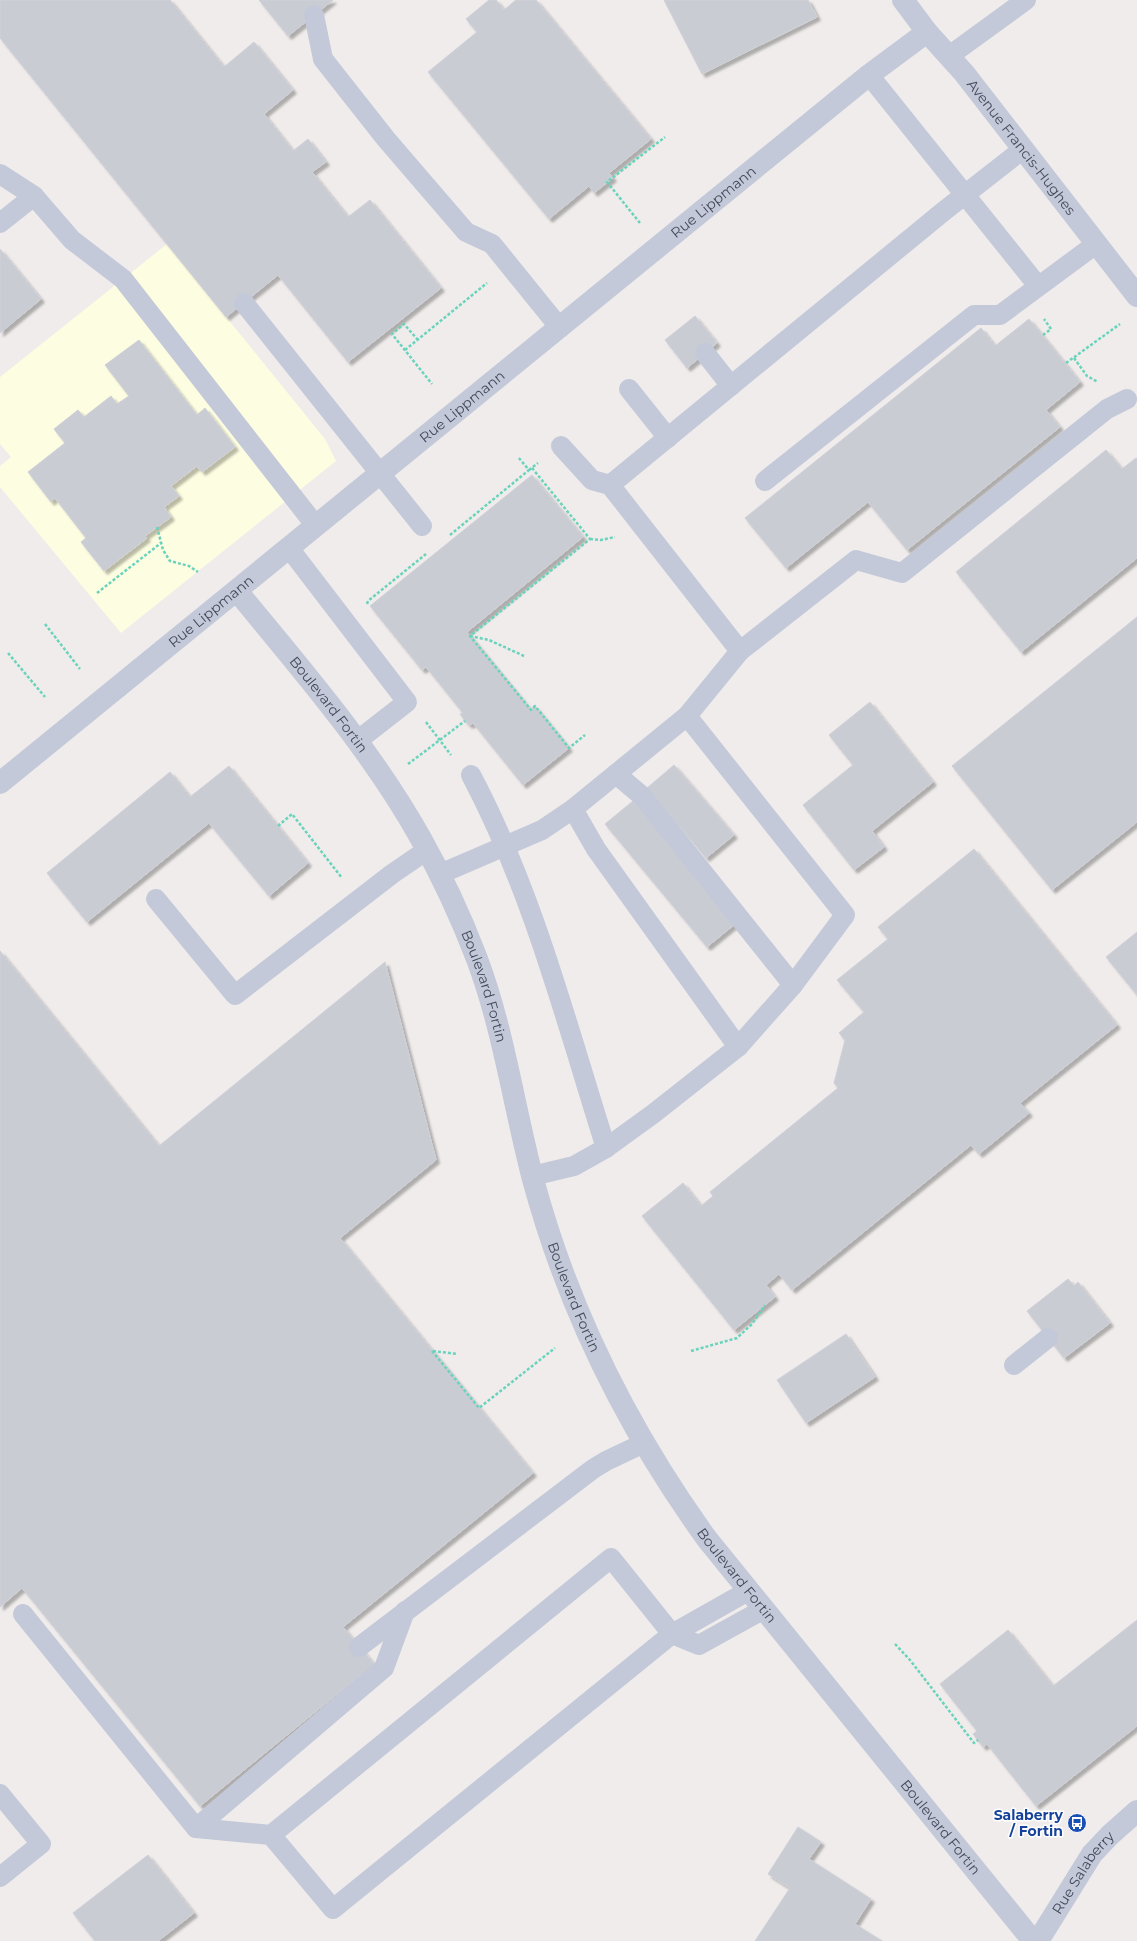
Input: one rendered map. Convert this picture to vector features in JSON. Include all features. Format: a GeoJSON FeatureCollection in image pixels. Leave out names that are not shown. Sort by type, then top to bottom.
{"type":"FeatureCollection","features":[{"type":"Feature","properties":{"kind":"street","name":"Avenue Francis-Hughes"},"geometry":{"type":"LineString","coordinates":[[904,0],[927,32],[949,56],[1023,149],[1137,296]]}},
{"type":"Feature","properties":{"kind":"street","name":"Rue Lippmann"},"geometry":{"type":"LineString","coordinates":[[0,783],[869,75],[927,32]]}},
{"type":"Feature","properties":{"kind":"street","name":"Boulevard Fortin"},"geometry":{"type":"LineString","coordinates":[[237,591],[357,742],[385,782],[440,874],[462,923],[489,994],[505,1056],[532,1176],[554,1250],[587,1332],[622,1404],[644,1443],[682,1504],[748,1591],[1033,1941]]}},
{"type":"Feature","properties":{"kind":"street","name":"Rue Salaberry"},"geometry":{"type":"LineString","coordinates":[[1038,1941],[1092,1854],[1110,1835],[1137,1811]]}},
{"type":"Feature","properties":{"kind":"lane"},"geometry":{"type":"LineString","coordinates":[[949,56],[1026,0]]}},
{"type":"Feature","properties":{"kind":"lane"},"geometry":{"type":"LineString","coordinates":[[314,15],[323,59],[386,138],[466,232],[492,244],[560,328]]}},
{"type":"Feature","properties":{"kind":"lane"},"geometry":{"type":"LineString","coordinates":[[869,75],[1038,286]]}},
{"type":"Feature","properties":{"kind":"lane"},"geometry":{"type":"LineString","coordinates":[[610,485],[1023,149]]}},
{"type":"Feature","properties":{"kind":"lane"},"geometry":{"type":"LineString","coordinates":[[0,174],[34,196],[72,240],[122,280],[316,526]]}},
{"type":"Feature","properties":{"kind":"lane"},"geometry":{"type":"LineString","coordinates":[[0,223],[34,196]]}},
{"type":"Feature","properties":{"kind":"lane"},"geometry":{"type":"LineString","coordinates":[[765,481],[974,315],[1000,315],[1096,244]]}},
{"type":"Feature","properties":{"kind":"lane"},"geometry":{"type":"LineString","coordinates":[[244,303],[422,526]]}},
{"type":"Feature","properties":{"kind":"lane"},"geometry":{"type":"LineString","coordinates":[[705,353],[731,386]]}},
{"type":"Feature","properties":{"kind":"lane"},"geometry":{"type":"LineString","coordinates":[[629,389],[668,438]]}},
{"type":"Feature","properties":{"kind":"lane"},"geometry":{"type":"LineString","coordinates":[[440,874],[505,844],[542,830],[573,809],[687,716],[740,651],[856,560],[902,573],[1107,409],[1134,400]]}},
{"type":"Feature","properties":{"kind":"lane"},"geometry":{"type":"LineString","coordinates":[[561,446],[592,480],[610,485],[740,651]]}},
{"type":"Feature","properties":{"kind":"lane"},"geometry":{"type":"LineString","coordinates":[[289,548],[407,702],[357,742]]}},
{"type":"Feature","properties":{"kind":"lane"},"geometry":{"type":"LineString","coordinates":[[532,1176],[574,1166],[606,1148],[653,1114],[738,1047],[793,985],[845,915],[687,716]]}},
{"type":"Feature","properties":{"kind":"lane"},"geometry":{"type":"LineString","coordinates":[[616,774],[642,796],[793,985]]}},
{"type":"Feature","properties":{"kind":"lane"},"geometry":{"type":"LineString","coordinates":[[471,775],[505,844],[552,974],[606,1148]]}},
{"type":"Feature","properties":{"kind":"lane"},"geometry":{"type":"LineString","coordinates":[[573,809],[596,848],[738,1047]]}},
{"type":"Feature","properties":{"kind":"lane"},"geometry":{"type":"LineString","coordinates":[[156,899],[235,995],[392,874],[427,850]]}},
{"type":"Feature","properties":{"kind":"lane"},"geometry":{"type":"LineString","coordinates":[[1014,1365],[1048,1338]]}},
{"type":"Feature","properties":{"kind":"lane"},"geometry":{"type":"LineString","coordinates":[[359,1646],[593,1469],[644,1443]]}},
{"type":"Feature","properties":{"kind":"lane"},"geometry":{"type":"LineString","coordinates":[[23,1614],[196,1828],[271,1835],[611,1558],[672,1634],[699,1645],[764,1609]]}},
{"type":"Feature","properties":{"kind":"lane"},"geometry":{"type":"LineString","coordinates":[[271,1835],[333,1909],[672,1634],[748,1591]]}},
{"type":"Feature","properties":{"kind":"lane"},"geometry":{"type":"LineString","coordinates":[[196,1828],[384,1668],[405,1611]]}},
{"type":"Feature","properties":{"kind":"lane"},"geometry":{"type":"LineString","coordinates":[[0,1794],[41,1844],[0,1877]]}},
{"type":"Feature","properties":{"kind":"path"},"geometry":{"type":"LineString","coordinates":[[636,217],[607,182],[665,137]]}},
{"type":"Feature","properties":{"kind":"path"},"geometry":{"type":"LineString","coordinates":[[405,350],[490,282]]}},
{"type":"Feature","properties":{"kind":"path"},"geometry":{"type":"LineString","coordinates":[[1042,335],[1051,329],[1043,318]]}},
{"type":"Feature","properties":{"kind":"path"},"geometry":{"type":"LineString","coordinates":[[418,340],[404,324],[392,334],[432,384]]}},
{"type":"Feature","properties":{"kind":"path"},"geometry":{"type":"LineString","coordinates":[[1066,364],[1120,324]]}},
{"type":"Feature","properties":{"kind":"path"},"geometry":{"type":"LineString","coordinates":[[394,326],[397,329]]}},
{"type":"Feature","properties":{"kind":"path"},"geometry":{"type":"LineString","coordinates":[[1074,358],[1087,376]]}},
{"type":"Feature","properties":{"kind":"path"},"geometry":{"type":"LineString","coordinates":[[443,540],[529,470],[518,457]]}},
{"type":"Feature","properties":{"kind":"path"},"geometry":{"type":"LineString","coordinates":[[470,636],[590,539],[532,468]]}},
{"type":"Feature","properties":{"kind":"path"},"geometry":{"type":"LineString","coordinates":[[157,527],[163,550],[170,561],[189,566],[198,572]]}},
{"type":"Feature","properties":{"kind":"path"},"geometry":{"type":"LineString","coordinates":[[97,593],[161,543]]}},
{"type":"Feature","properties":{"kind":"path"},"geometry":{"type":"LineString","coordinates":[[368,600],[432,549]]}},
{"type":"Feature","properties":{"kind":"path"},"geometry":{"type":"LineString","coordinates":[[45,624],[80,669]]}},
{"type":"Feature","properties":{"kind":"path"},"geometry":{"type":"LineString","coordinates":[[470,636],[489,640],[524,656]]}},
{"type":"Feature","properties":{"kind":"path"},"geometry":{"type":"LineString","coordinates":[[470,636],[531,710],[535,706],[569,748],[585,735]]}},
{"type":"Feature","properties":{"kind":"path"},"geometry":{"type":"LineString","coordinates":[[8,653],[45,697]]}},
{"type":"Feature","properties":{"kind":"path"},"geometry":{"type":"LineString","coordinates":[[425,721],[452,756]]}},
{"type":"Feature","properties":{"kind":"path"},"geometry":{"type":"LineString","coordinates":[[408,764],[465,721]]}},
{"type":"Feature","properties":{"kind":"path"},"geometry":{"type":"LineString","coordinates":[[278,826],[292,814],[323,851]]}},
{"type":"Feature","properties":{"kind":"path"},"geometry":{"type":"LineString","coordinates":[[691,1351],[737,1338],[752,1324],[765,1305]]}},
{"type":"Feature","properties":{"kind":"path"},"geometry":{"type":"LineString","coordinates":[[458,1354],[432,1351],[479,1408],[555,1348]]}},
{"type":"Feature","properties":{"kind":"path"},"geometry":{"type":"LineString","coordinates":[[895,1644],[910,1660],[974,1743],[978,1740]]}},
{"type":"Feature","properties":{"kind":"shaded area"},"geometry":{"type":"Polygon","coordinates":[[[167,244],[325,439],[336,461],[121,633],[0,487],[0,466],[11,457],[0,444],[0,377],[167,244]]]}},
{"type":"Feature","properties":{"kind":"building"},"geometry":{"type":"Polygon","coordinates":[[[0,0],[170,0],[224,67],[254,42],[293,90],[264,114],[293,151],[308,139],[326,162],[312,172],[348,217],[370,200],[441,288],[348,362],[278,275],[226,317],[0,38],[0,0]]]}},
{"type":"Feature","properties":{"kind":"building"},"geometry":{"type":"Polygon","coordinates":[[[259,0],[333,0],[288,36],[259,0]]]}},
{"type":"Feature","properties":{"kind":"building"},"geometry":{"type":"Polygon","coordinates":[[[489,0],[496,0],[504,10],[516,0],[536,0],[651,139],[609,173],[613,178],[594,193],[589,186],[549,219],[428,72],[477,32],[466,19],[489,0]]]}},
{"type":"Feature","properties":{"kind":"building"},"geometry":{"type":"Polygon","coordinates":[[[664,0],[808,0],[817,17],[702,74],[664,0]]]}},
{"type":"Feature","properties":{"kind":"building"},"geometry":{"type":"Polygon","coordinates":[[[0,249],[41,299],[0,333],[0,249]]]}},
{"type":"Feature","properties":{"kind":"building"},"geometry":{"type":"Polygon","coordinates":[[[695,316],[717,343],[687,368],[665,340],[695,316]]]}},
{"type":"Feature","properties":{"kind":"building"},"geometry":{"type":"Polygon","coordinates":[[[1029,319],[1080,382],[1046,410],[1060,427],[907,550],[868,502],[786,568],[745,518],[981,328],[995,346],[1029,319]]]}},
{"type":"Feature","properties":{"kind":"building"},"geometry":{"type":"Polygon","coordinates":[[[139,340],[197,415],[205,408],[235,447],[202,472],[197,466],[171,486],[179,496],[164,507],[171,517],[145,536],[147,538],[104,571],[81,542],[86,538],[55,498],[51,502],[28,472],[65,443],[54,429],[78,410],[84,417],[111,396],[117,404],[129,396],[105,365],[139,340]]]}},
{"type":"Feature","properties":{"kind":"building"},"geometry":{"type":"Polygon","coordinates":[[[1106,450],[1122,469],[1136,458],[1137,459],[1137,558],[1021,652],[956,572],[1106,450]]]}},
{"type":"Feature","properties":{"kind":"building"},"geometry":{"type":"Polygon","coordinates":[[[532,475],[583,537],[467,632],[531,710],[535,706],[569,748],[523,785],[473,723],[469,725],[465,721],[460,714],[463,713],[426,667],[422,670],[370,606],[532,475]]]}},
{"type":"Feature","properties":{"kind":"building"},"geometry":{"type":"Polygon","coordinates":[[[1137,617],[1137,822],[1052,890],[952,766],[1137,617]]]}},
{"type":"Feature","properties":{"kind":"building"},"geometry":{"type":"Polygon","coordinates":[[[870,702],[933,782],[872,831],[884,847],[854,870],[803,805],[853,765],[829,735],[870,702]]]}},
{"type":"Feature","properties":{"kind":"building"},"geometry":{"type":"Polygon","coordinates":[[[674,765],[734,835],[706,858],[647,788],[674,765]]]}},
{"type":"Feature","properties":{"kind":"building"},"geometry":{"type":"Polygon","coordinates":[[[229,766],[308,863],[269,896],[209,823],[87,922],[47,873],[170,772],[190,797],[229,766]]]}},
{"type":"Feature","properties":{"kind":"building"},"geometry":{"type":"Polygon","coordinates":[[[633,801],[735,924],[707,947],[605,824],[633,801]]]}},
{"type":"Feature","properties":{"kind":"building"},"geometry":{"type":"Polygon","coordinates":[[[974,849],[1117,1025],[1020,1103],[1029,1113],[979,1154],[971,1145],[792,1290],[779,1274],[766,1285],[775,1297],[734,1330],[642,1216],[683,1183],[701,1206],[713,1196],[710,1192],[838,1088],[834,1083],[845,1040],[839,1033],[864,1012],[837,980],[888,939],[878,927],[974,849]]]}},
{"type":"Feature","properties":{"kind":"building"},"geometry":{"type":"Polygon","coordinates":[[[1137,932],[1137,995],[1106,957],[1137,932]]]}},
{"type":"Feature","properties":{"kind":"building"},"geometry":{"type":"Polygon","coordinates":[[[0,951],[159,1146],[385,962],[436,1160],[340,1238],[533,1473],[343,1627],[374,1664],[200,1806],[22,1588],[0,1607],[0,951]]]}},
{"type":"Feature","properties":{"kind":"building"},"geometry":{"type":"Polygon","coordinates":[[[1068,1279],[1074,1286],[1078,1282],[1110,1323],[1064,1358],[1027,1311],[1068,1279]]]}},
{"type":"Feature","properties":{"kind":"building"},"geometry":{"type":"Polygon","coordinates":[[[846,1334],[875,1377],[806,1423],[777,1380],[846,1334]]]}},
{"type":"Feature","properties":{"kind":"building"},"geometry":{"type":"Polygon","coordinates":[[[1137,1620],[1137,1726],[1036,1806],[987,1744],[983,1747],[973,1734],[977,1731],[940,1684],[1008,1630],[1053,1686],[1137,1620]]]}},
{"type":"Feature","properties":{"kind":"building"},"geometry":{"type":"Polygon","coordinates":[[[798,1827],[821,1842],[809,1859],[871,1899],[855,1924],[882,1941],[755,1941],[790,1888],[768,1874],[798,1827]]]}},
{"type":"Feature","properties":{"kind":"building"},"geometry":{"type":"Polygon","coordinates":[[[148,1855],[194,1913],[158,1941],[95,1941],[73,1913],[148,1855]]]}},
{"type":"Feature","properties":{"kind":"place","name":"Salaberry / Fortin"},"geometry":{"type":"Point","coordinates":[1077,1823]}}]}
